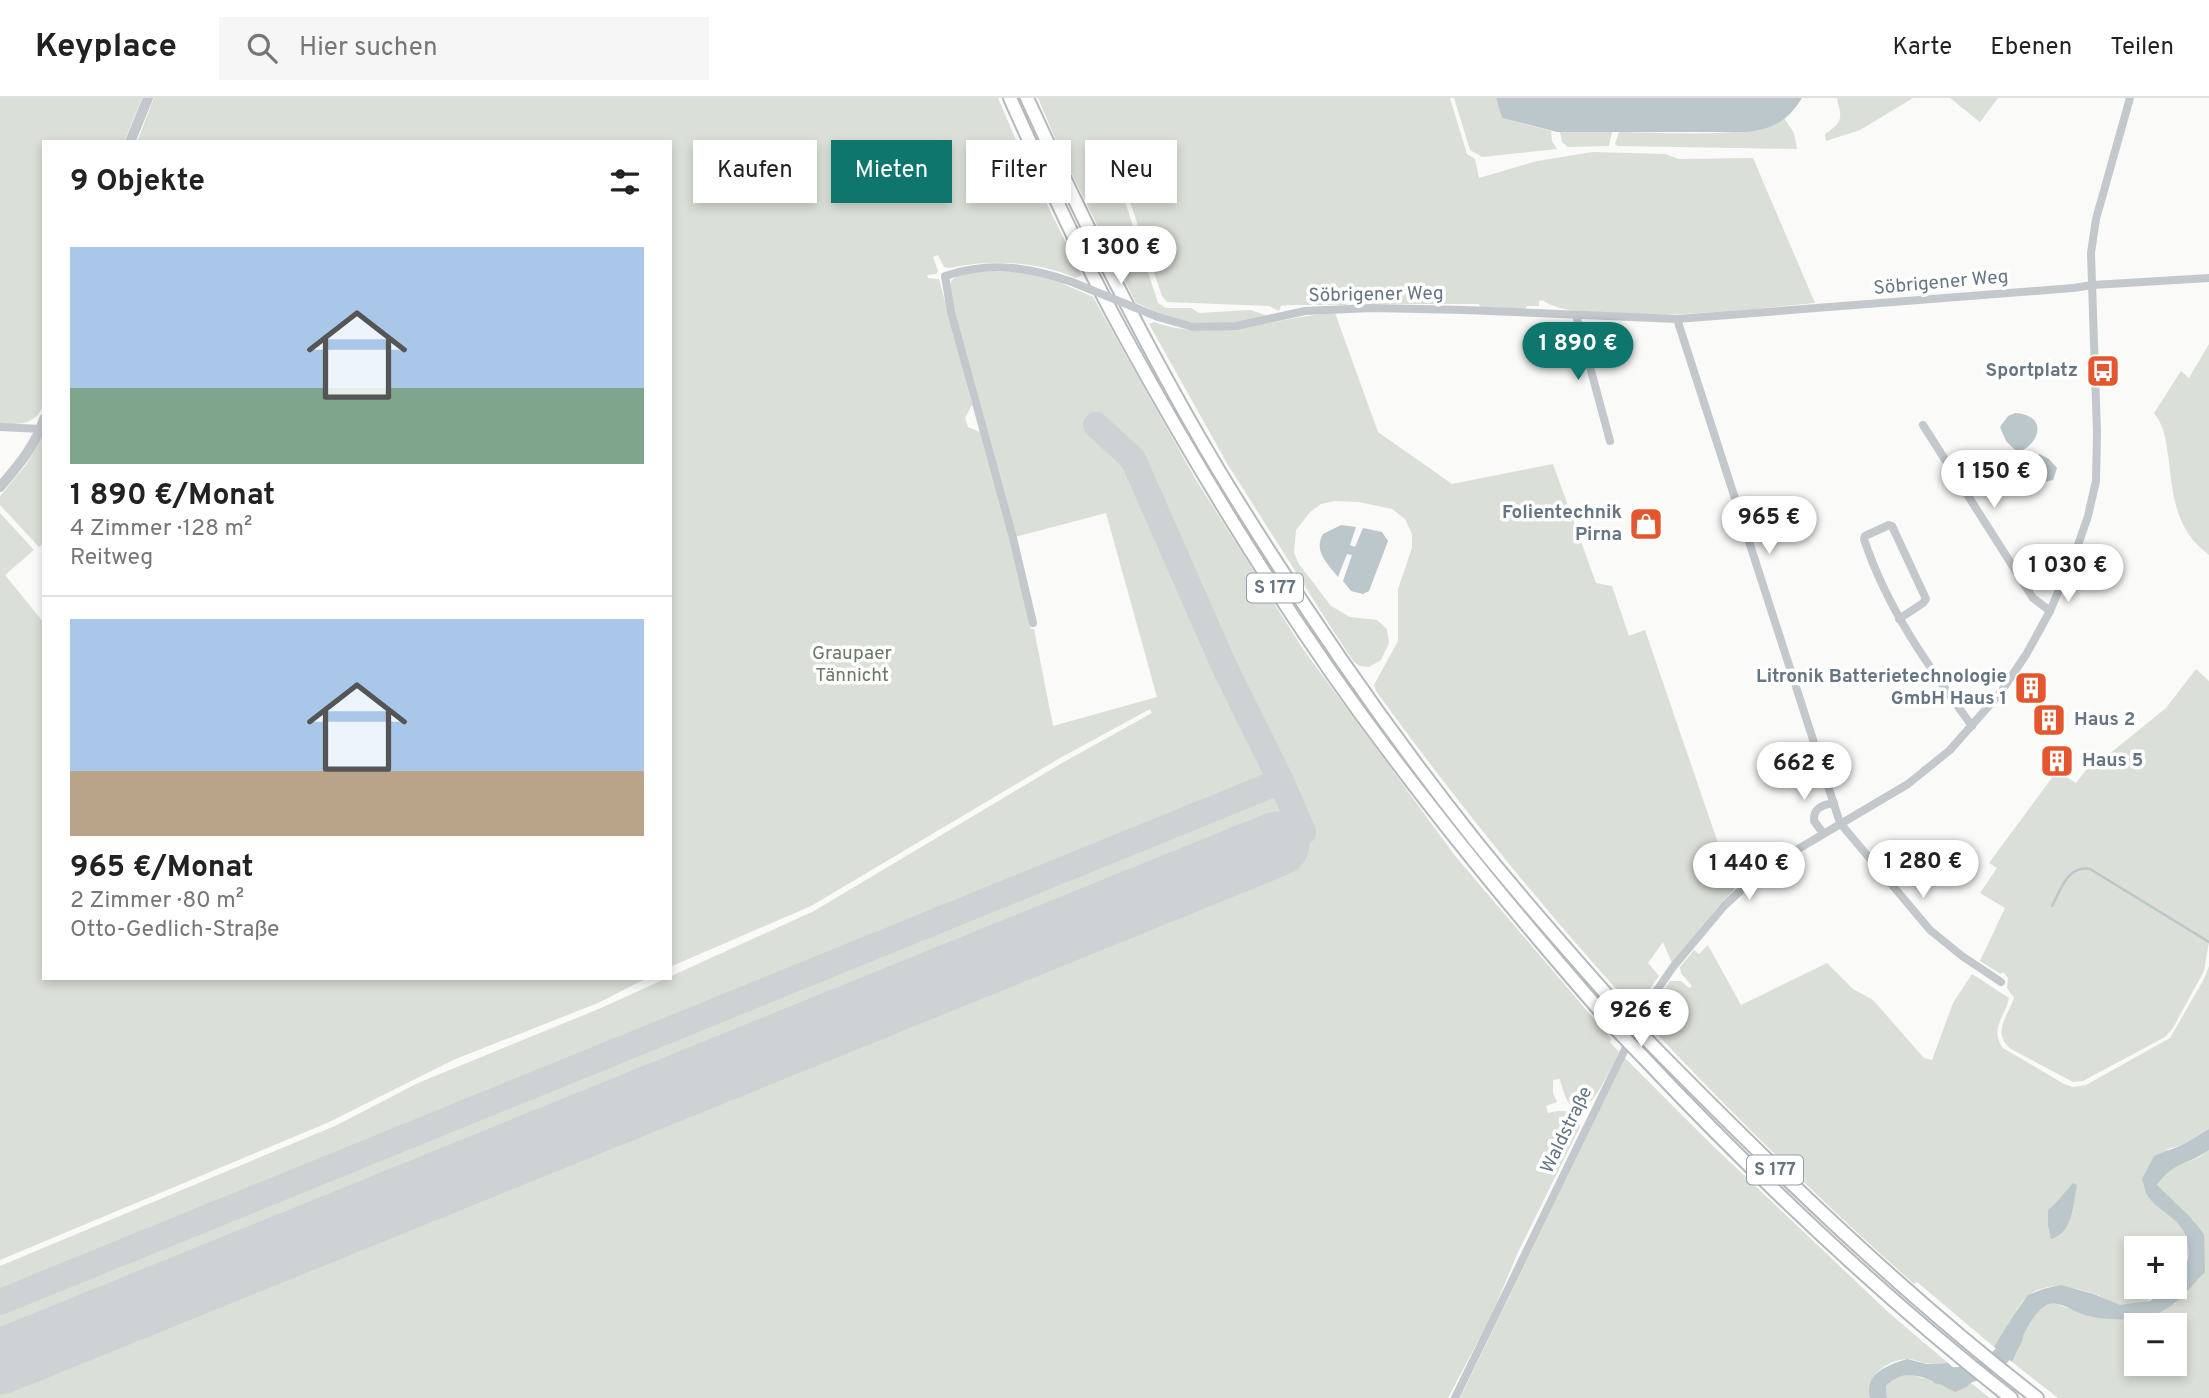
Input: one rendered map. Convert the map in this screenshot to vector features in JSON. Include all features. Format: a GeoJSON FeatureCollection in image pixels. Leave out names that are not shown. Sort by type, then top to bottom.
{"type":"FeatureCollection","features":[{"type":"Feature","properties":{"kind":"highway","name":"S 177"},"geometry":{"type":"LineString","coordinates":[[1010,98],[1123,334],[1207,480],[1292,614],[1387,750],[1466,853],[1616,1029],[1754,1171],[1896,1303],[2011,1398]]}},
{"type":"Feature","properties":{"kind":"highway","name":"S 177"},"geometry":{"type":"LineString","coordinates":[[1027,98],[1138,326],[1219,470],[1309,611],[1398,739],[1477,843],[1649,1042],[1765,1160],[1908,1291],[2036,1398]]}},
{"type":"Feature","properties":{"kind":"street"},"geometry":{"type":"LineString","coordinates":[[131,140],[148,98]]}},
{"type":"Feature","properties":{"kind":"street","name":"Waldstraße"},"geometry":{"type":"LineString","coordinates":[[1455,1398],[1561,1178],[1653,996],[1687,950],[1737,893],[1788,855],[1908,784],[1950,750],[2013,673],[2050,611],[2078,545],[2096,481],[2093,285],[2090,262],[2092,240],[2130,98]]}},
{"type":"Feature","properties":{"kind":"street","name":"Söbrigener Weg"},"geometry":{"type":"LineString","coordinates":[[1033,623],[1013,538],[951,312],[945,276],[972,269],[1025,268],[1072,282],[1158,317],[1193,327],[1255,324],[1305,311],[1334,309],[1465,310],[1677,318],[2209,278]]}},
{"type":"Feature","properties":{"kind":"street"},"geometry":{"type":"LineString","coordinates":[[1576,315],[1610,441]]}},
{"type":"Feature","properties":{"kind":"street"},"geometry":{"type":"LineString","coordinates":[[1677,318],[1840,823],[1930,930],[2001,982]]}},
{"type":"Feature","properties":{"kind":"street"},"geometry":{"type":"LineString","coordinates":[[0,427],[42,424]]}},
{"type":"Feature","properties":{"kind":"street"},"geometry":{"type":"LineString","coordinates":[[0,487],[21,463],[42,424]]}},
{"type":"Feature","properties":{"kind":"street"},"geometry":{"type":"LineString","coordinates":[[1923,425],[2033,598],[2050,611]]}},
{"type":"Feature","properties":{"kind":"street"},"geometry":{"type":"LineString","coordinates":[[1899,619],[1926,599],[1892,526],[1889,525],[1865,536],[1864,539],[1886,596],[1899,619],[1932,671],[1972,726]]}},
{"type":"Feature","properties":{"kind":"street"},"geometry":{"type":"LineString","coordinates":[[1823,833],[1814,821],[1815,813],[1822,805],[1834,803]]}},
{"type":"Feature","properties":{"kind":"green space"},"geometry":{"type":"Polygon","coordinates":[[[0,98],[142,98],[125,140],[42,140],[42,408],[36,416],[26,422],[0,424],[0,98]]]}},
{"type":"Feature","properties":{"kind":"green space","name":"Graupaer Tännicht"},"geometry":{"type":"Polygon","coordinates":[[[154,98],[998,98],[1016,140],[966,140],[966,203],[1046,203],[1082,275],[1076,278],[1046,268],[1014,263],[981,263],[949,268],[944,267],[938,255],[933,257],[938,271],[936,274],[927,275],[928,278],[939,279],[972,405],[965,418],[968,427],[980,432],[1010,539],[1031,629],[1034,629],[1053,726],[1157,697],[1106,513],[1015,537],[948,289],[958,275],[974,271],[1023,272],[1059,282],[1093,297],[1196,480],[1303,649],[1456,857],[1611,1039],[1610,1042],[1619,1052],[1599,1090],[1583,1108],[1574,1108],[1567,1099],[1560,1079],[1553,1080],[1553,1093],[1557,1102],[1546,1106],[1548,1113],[1572,1113],[1580,1127],[1519,1250],[1491,1316],[1448,1398],[0,1398],[0,1266],[337,1125],[418,1083],[662,980],[672,980],[672,976],[814,911],[1062,763],[1152,713],[1150,709],[1060,758],[811,906],[672,966],[672,140],[138,140],[154,98]]]}},
{"type":"Feature","properties":{"kind":"green space"},"geometry":{"type":"Polygon","coordinates":[[[1038,98],[1450,98],[1467,154],[1475,159],[1479,178],[1537,161],[1593,152],[1665,154],[1679,159],[1753,158],[1815,303],[1715,312],[1632,315],[1563,309],[1542,300],[1539,301],[1539,306],[1527,306],[1525,309],[1480,307],[1479,304],[1357,304],[1354,300],[1347,305],[1281,306],[1279,311],[1269,306],[1167,302],[1162,296],[1130,203],[1177,203],[1177,140],[1085,140],[1085,200],[1071,172],[1071,140],[1056,140],[1038,98]]]}},
{"type":"Feature","properties":{"kind":"green space"},"geometry":{"type":"Polygon","coordinates":[[[1454,98],[1496,98],[1502,118],[1551,131],[1552,141],[1557,149],[1482,157],[1470,150],[1454,98]]]}},
{"type":"Feature","properties":{"kind":"green space"},"geometry":{"type":"Polygon","coordinates":[[[1837,98],[1913,98],[1860,130],[1826,141],[1825,134],[1839,122],[1837,98]]]}},
{"type":"Feature","properties":{"kind":"green space"},"geometry":{"type":"Polygon","coordinates":[[[1950,98],[1998,98],[1980,122],[1950,98]]]}},
{"type":"Feature","properties":{"kind":"green space"},"geometry":{"type":"Polygon","coordinates":[[[1784,118],[1794,133],[1797,149],[1615,144],[1619,132],[1730,132],[1771,125],[1784,118]]]}},
{"type":"Feature","properties":{"kind":"green space"},"geometry":{"type":"Polygon","coordinates":[[[1560,132],[1612,132],[1609,146],[1568,147],[1562,142],[1560,132]]]}},
{"type":"Feature","properties":{"kind":"green space"},"geometry":{"type":"Polygon","coordinates":[[[1086,203],[1126,203],[1158,303],[1166,308],[1191,308],[1199,313],[1251,310],[1265,315],[1264,318],[1220,324],[1198,323],[1176,320],[1136,303],[1086,203]]]}},
{"type":"Feature","properties":{"kind":"green space"},"geometry":{"type":"Polygon","coordinates":[[[1335,313],[1378,432],[1452,484],[1553,464],[1596,583],[1612,586],[1629,636],[1645,630],[1734,890],[1672,963],[1663,942],[1648,963],[1659,976],[1644,997],[1640,996],[1635,1007],[1596,966],[1498,851],[1376,691],[1374,685],[1398,641],[1398,589],[1412,548],[1412,534],[1405,519],[1392,509],[1359,502],[1335,501],[1321,504],[1310,512],[1296,530],[1294,553],[1299,564],[1331,606],[1350,617],[1377,620],[1387,629],[1389,643],[1381,660],[1369,667],[1360,666],[1354,662],[1332,629],[1228,465],[1149,324],[1154,322],[1177,328],[1222,330],[1335,313]]]}},
{"type":"Feature","properties":{"kind":"green space"},"geometry":{"type":"Polygon","coordinates":[[[2209,344],[2209,555],[2189,534],[2177,510],[2164,432],[2154,413],[2181,371],[2189,378],[2209,344]]]}},
{"type":"Feature","properties":{"kind":"green space"},"geometry":{"type":"Polygon","coordinates":[[[42,438],[42,545],[39,547],[0,505],[0,496],[26,465],[42,438]]]}},
{"type":"Feature","properties":{"kind":"green space"},"geometry":{"type":"Polygon","coordinates":[[[0,513],[34,550],[5,575],[42,621],[42,980],[643,980],[598,1003],[453,1060],[327,1123],[0,1260],[0,513]]]}},
{"type":"Feature","properties":{"kind":"green space"},"geometry":{"type":"Polygon","coordinates":[[[2196,669],[2209,681],[2209,942],[2204,971],[2173,1028],[2165,1037],[2083,1081],[2073,1082],[2011,1049],[2002,1037],[2003,1024],[2014,998],[2007,988],[2008,978],[2003,972],[2001,974],[1980,961],[2005,908],[1980,893],[1997,868],[1989,863],[2057,771],[2076,783],[2086,770],[2166,708],[2196,669]]]}},
{"type":"Feature","properties":{"kind":"green space"},"geometry":{"type":"Polygon","coordinates":[[[1708,945],[1741,1005],[1827,963],[1853,989],[1873,1000],[1924,1058],[1932,1060],[1953,1003],[1972,974],[2009,998],[1997,1035],[2003,1048],[2073,1087],[2086,1085],[2170,1038],[2209,966],[2209,1129],[2182,1145],[2168,1149],[2147,1195],[2181,1225],[2187,1236],[2124,1236],[2124,1299],[2150,1299],[2127,1306],[2078,1289],[2060,1286],[2042,1288],[2022,1303],[1994,1347],[1917,1282],[1914,1284],[1847,1223],[1654,1031],[1656,1028],[1646,1018],[1670,981],[1681,981],[1689,988],[1692,986],[1681,973],[1680,967],[1694,950],[1699,954],[1708,945]]]}},
{"type":"Feature","properties":{"kind":"green space"},"geometry":{"type":"Polygon","coordinates":[[[1625,1058],[1711,1144],[1888,1312],[1948,1363],[1908,1359],[1893,1362],[1875,1376],[1869,1390],[1870,1398],[1460,1398],[1625,1058]]]}},
{"type":"Feature","properties":{"kind":"green space"},"geometry":{"type":"Polygon","coordinates":[[[2209,1150],[2209,1398],[2058,1398],[2012,1362],[2034,1316],[2046,1305],[2057,1304],[2067,1308],[2175,1304],[2177,1299],[2187,1299],[2187,1275],[2204,1234],[2157,1185],[2169,1169],[2200,1157],[2209,1150]]]}},
{"type":"Feature","properties":{"kind":"green space"},"geometry":{"type":"Polygon","coordinates":[[[1911,1375],[1955,1391],[1971,1383],[1990,1398],[1887,1398],[1886,1386],[1894,1377],[1911,1375]]]}},
{"type":"Feature","properties":{"kind":"shaded area"},"geometry":{"type":"Polygon","coordinates":[[[1496,98],[1802,98],[1791,113],[1778,123],[1745,132],[1557,132],[1502,118],[1496,98]]]}},
{"type":"Feature","properties":{"kind":"shaded area"},"geometry":{"type":"Polygon","coordinates":[[[2015,413],[2032,418],[2038,429],[2032,442],[2018,453],[2006,441],[2000,427],[2008,416],[2015,413]]]}},
{"type":"Feature","properties":{"kind":"shaded area"},"geometry":{"type":"Polygon","coordinates":[[[2039,454],[2049,459],[2057,468],[2053,480],[2044,482],[2029,470],[2028,463],[2039,454]]]}},
{"type":"Feature","properties":{"kind":"shaded area"},"geometry":{"type":"Polygon","coordinates":[[[1341,525],[1356,527],[1350,545],[1355,547],[1363,528],[1382,532],[1388,541],[1369,591],[1363,594],[1351,591],[1343,581],[1352,555],[1347,554],[1338,577],[1321,552],[1320,540],[1323,534],[1341,525]]]}},
{"type":"Feature","properties":{"kind":"shaded area"},"geometry":{"type":"Polygon","coordinates":[[[2209,1129],[2209,1150],[2170,1171],[2157,1185],[2204,1234],[2205,1272],[2187,1291],[2187,1236],[2177,1222],[2152,1202],[2142,1179],[2154,1156],[2182,1145],[2209,1129]]]}},
{"type":"Feature","properties":{"kind":"shaded area"},"geometry":{"type":"Polygon","coordinates":[[[2073,1183],[2077,1185],[2068,1224],[2064,1231],[2051,1239],[2048,1210],[2073,1183]]]}},
{"type":"Feature","properties":{"kind":"shaded area"},"geometry":{"type":"Polygon","coordinates":[[[2061,1285],[2120,1305],[2179,1299],[2158,1313],[2124,1313],[2124,1319],[2093,1317],[2050,1304],[2034,1317],[2012,1362],[1994,1347],[2028,1295],[2043,1289],[2061,1285]]]}},
{"type":"Feature","properties":{"kind":"shaded area"},"geometry":{"type":"Polygon","coordinates":[[[1907,1359],[1927,1364],[1948,1363],[1971,1383],[1955,1392],[1920,1377],[1902,1376],[1886,1386],[1887,1398],[1870,1398],[1869,1389],[1874,1376],[1885,1367],[1907,1359]]]}},
{"type":"Feature","properties":{"kind":"waterway"},"geometry":{"type":"LineString","coordinates":[[2052,906],[2071,874],[2090,869],[2209,942]]}},
{"type":"Feature","properties":{"kind":"waterway"},"geometry":{"type":"LineString","coordinates":[[1939,1375],[1961,1376],[1983,1369],[2001,1356],[2014,1337]]}},
{"type":"Feature","properties":{"kind":"taxiway"},"geometry":{"type":"LineString","coordinates":[[1096,425],[1133,459],[1225,668],[1281,781]]}},
{"type":"Feature","properties":{"kind":"taxiway"},"geometry":{"type":"LineString","coordinates":[[0,1302],[1281,781],[1303,832],[1277,844]]}},
{"type":"Feature","properties":{"kind":"runway"},"geometry":{"type":"LineString","coordinates":[[0,1362],[1277,844]]}},
{"type":"Feature","properties":{"kind":"place","name":"Sportplatz"},"geometry":{"type":"Point","coordinates":[2103,371]}},
{"type":"Feature","properties":{"kind":"place","name":"Folientechnik Pirna"},"geometry":{"type":"Point","coordinates":[1646,524]}},
{"type":"Feature","properties":{"kind":"place","name":"Litronik Batterietechnologie GmbH Haus 1"},"geometry":{"type":"Point","coordinates":[2031,688]}},
{"type":"Feature","properties":{"kind":"place","name":"Haus 2"},"geometry":{"type":"Point","coordinates":[2049,720]}},
{"type":"Feature","properties":{"kind":"place","name":"Haus 5"},"geometry":{"type":"Point","coordinates":[2057,761]}}]}
